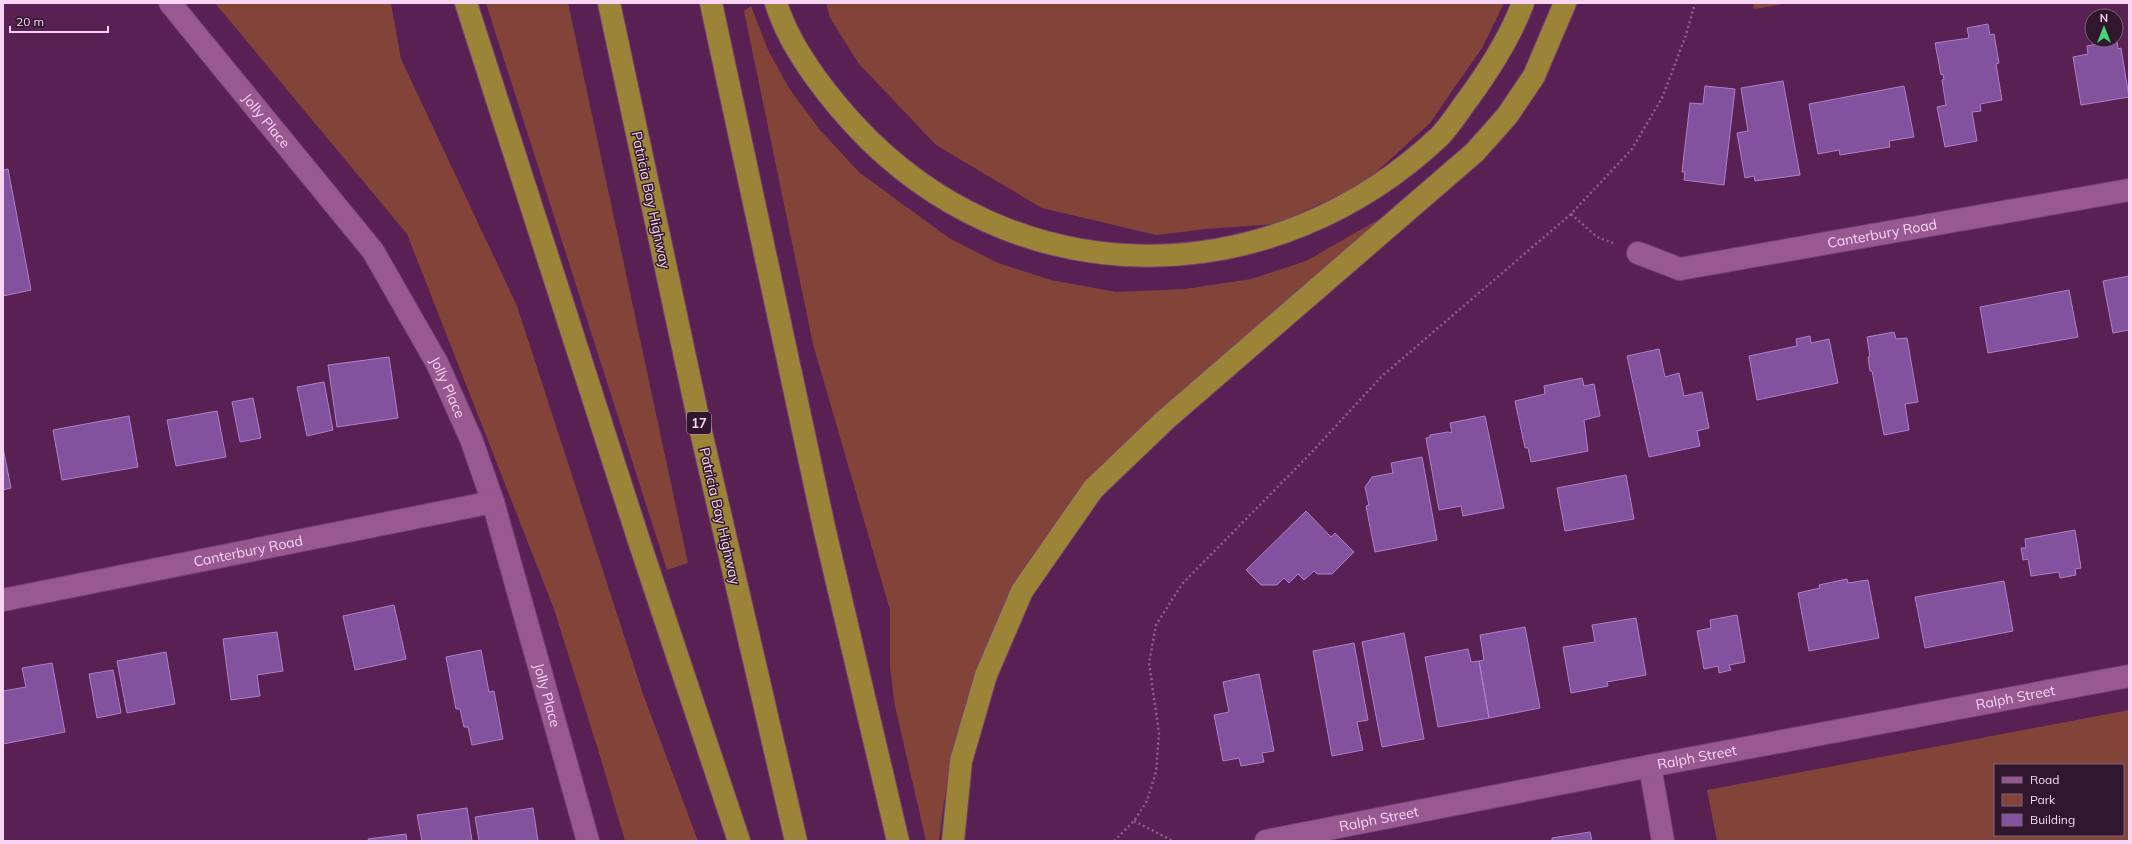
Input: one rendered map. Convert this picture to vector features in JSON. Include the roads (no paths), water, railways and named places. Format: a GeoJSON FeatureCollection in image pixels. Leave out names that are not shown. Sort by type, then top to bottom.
{"type":"FeatureCollection","features":[{"type":"Feature","properties":{"kind":"highway"},"geometry":{"type":"LineString","coordinates":[[458,3],[469,12],[639,541],[739,841]]}},
{"type":"Feature","properties":{"kind":"highway","name":"Patricia Bay Highway"},"geometry":{"type":"LineString","coordinates":[[609,3],[702,436],[796,841]]}},
{"type":"Feature","properties":{"kind":"highway"},"geometry":{"type":"LineString","coordinates":[[711,3],[824,527],[898,841]]}},
{"type":"Feature","properties":{"kind":"highway"},"geometry":{"type":"LineString","coordinates":[[776,3],[804,61],[844,115],[885,155],[922,184],[969,213],[1022,235],[1081,250],[1150,256],[1209,252],[1266,239],[1322,218],[1376,188],[1441,136],[1490,70],[1517,18],[1523,3]]}},
{"type":"Feature","properties":{"kind":"highway"},"geometry":{"type":"LineString","coordinates":[[953,841],[961,761],[986,675],[1022,591],[1093,489],[1165,420],[1475,152],[1507,116],[1534,76],[1565,3]]}},
{"type":"Feature","properties":{"kind":"street","name":"Jolly Place"},"geometry":{"type":"LineString","coordinates":[[170,3],[374,251],[437,363],[471,439],[493,502],[588,841]]}},
{"type":"Feature","properties":{"kind":"street","name":"Canterbury Road"},"geometry":{"type":"LineString","coordinates":[[1638,253],[1680,269],[2129,190]]}},
{"type":"Feature","properties":{"kind":"street","name":"Canterbury Road"},"geometry":{"type":"LineString","coordinates":[[3,600],[493,502]]}},
{"type":"Feature","properties":{"kind":"street","name":"Ralph Street"},"geometry":{"type":"LineString","coordinates":[[1266,841],[1650,766],[2129,676]]}},
{"type":"Feature","properties":{"kind":"street"},"geometry":{"type":"LineString","coordinates":[[1650,766],[1663,841]]}}]}
